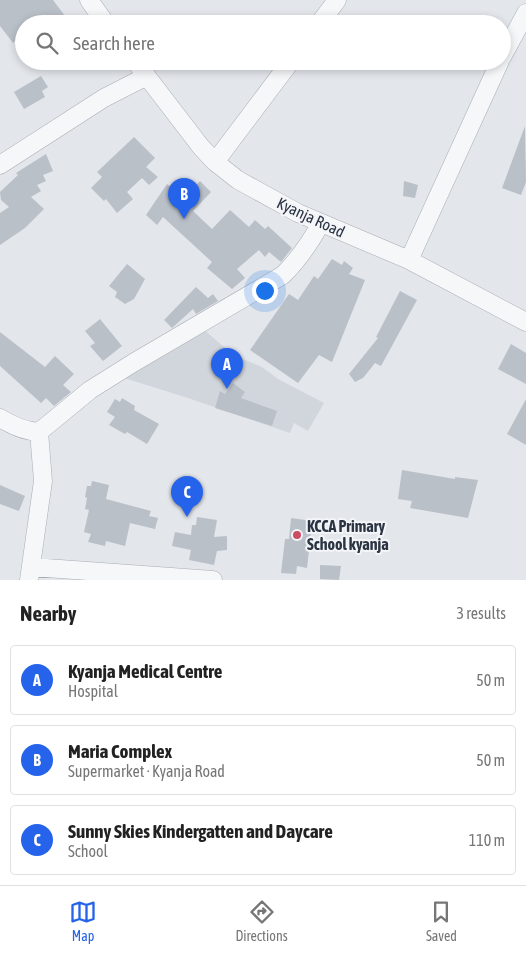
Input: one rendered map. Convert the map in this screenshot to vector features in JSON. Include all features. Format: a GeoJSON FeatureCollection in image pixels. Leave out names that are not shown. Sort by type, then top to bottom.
{"type":"FeatureCollection","features":[{"type":"Feature","properties":{"kind":"street"},"geometry":{"type":"LineString","coordinates":[[89,0],[100,15]]}},
{"type":"Feature","properties":{"kind":"street"},"geometry":{"type":"LineString","coordinates":[[326,15],[337,0]]}},
{"type":"Feature","properties":{"kind":"street"},"geometry":{"type":"LineString","coordinates":[[511,40],[526,13]]}},
{"type":"Feature","properties":{"kind":"street","name":"Kyanja Road"},"geometry":{"type":"LineString","coordinates":[[142,70],[215,162],[238,180],[266,197],[321,223],[409,260],[526,322]]}},
{"type":"Feature","properties":{"kind":"street"},"geometry":{"type":"LineString","coordinates":[[215,162],[284,70]]}},
{"type":"Feature","properties":{"kind":"street"},"geometry":{"type":"LineString","coordinates":[[409,260],[496,70]]}},
{"type":"Feature","properties":{"kind":"street"},"geometry":{"type":"LineString","coordinates":[[0,165],[104,98],[147,76]]}},
{"type":"Feature","properties":{"kind":"street"},"geometry":{"type":"LineString","coordinates":[[0,418],[26,431],[39,432],[90,390],[283,275],[310,242],[321,223]]}},
{"type":"Feature","properties":{"kind":"street"},"geometry":{"type":"LineString","coordinates":[[39,432],[43,481],[30,573],[213,580]]}},
{"type":"Feature","properties":{"kind":"shaded area"},"geometry":{"type":"Polygon","coordinates":[[[201,327],[233,355],[262,367],[278,379],[324,403],[308,431],[294,423],[290,433],[121,377],[201,327]]]}},
{"type":"Feature","properties":{"kind":"building"},"geometry":{"type":"Polygon","coordinates":[[[0,0],[53,0],[64,15],[15,15],[15,41],[13,43],[0,26],[0,0]]]}},
{"type":"Feature","properties":{"kind":"building"},"geometry":{"type":"Polygon","coordinates":[[[41,76],[48,87],[42,91],[45,97],[24,109],[14,92],[41,76]]]}},
{"type":"Feature","properties":{"kind":"building"},"geometry":{"type":"Polygon","coordinates":[[[525,126],[526,182],[521,195],[502,188],[525,126]]]}},
{"type":"Feature","properties":{"kind":"building"},"geometry":{"type":"Polygon","coordinates":[[[134,137],[155,158],[146,167],[158,177],[149,185],[142,178],[127,192],[133,199],[117,213],[106,199],[104,201],[91,188],[102,177],[97,172],[134,137]]]}},
{"type":"Feature","properties":{"kind":"building"},"geometry":{"type":"Polygon","coordinates":[[[46,154],[53,171],[43,175],[46,181],[37,185],[41,191],[31,197],[44,209],[25,228],[0,245],[0,213],[9,207],[1,200],[0,192],[18,175],[16,173],[46,154]]]}},
{"type":"Feature","properties":{"kind":"building"},"geometry":{"type":"Polygon","coordinates":[[[200,181],[211,192],[193,211],[212,229],[230,210],[249,227],[255,220],[265,229],[268,226],[292,248],[281,262],[269,252],[265,257],[259,250],[237,269],[245,278],[232,289],[207,268],[212,262],[163,217],[157,225],[146,215],[167,184],[185,197],[200,181]]]}},
{"type":"Feature","properties":{"kind":"building"},"geometry":{"type":"Polygon","coordinates":[[[404,181],[418,185],[415,198],[403,196],[404,181]]]}},
{"type":"Feature","properties":{"kind":"building"},"geometry":{"type":"Polygon","coordinates":[[[332,259],[342,265],[344,261],[353,268],[349,274],[365,280],[332,362],[319,355],[298,383],[250,350],[289,294],[298,300],[314,276],[318,279],[332,259]]]}},
{"type":"Feature","properties":{"kind":"building"},"geometry":{"type":"Polygon","coordinates":[[[127,264],[145,279],[134,299],[125,304],[115,297],[117,292],[109,286],[127,264]]]}},
{"type":"Feature","properties":{"kind":"building"},"geometry":{"type":"Polygon","coordinates":[[[196,287],[208,298],[213,294],[218,301],[196,314],[193,309],[172,328],[164,320],[196,287]]]}},
{"type":"Feature","properties":{"kind":"building"},"geometry":{"type":"Polygon","coordinates":[[[400,291],[417,300],[381,366],[375,363],[363,378],[355,382],[349,374],[378,338],[376,337],[400,291]]]}},
{"type":"Feature","properties":{"kind":"building"},"geometry":{"type":"Polygon","coordinates":[[[100,319],[122,346],[103,361],[90,346],[95,343],[85,331],[100,319]]]}},
{"type":"Feature","properties":{"kind":"building"},"geometry":{"type":"Polygon","coordinates":[[[0,332],[45,367],[55,356],[74,374],[63,385],[71,392],[54,406],[46,398],[41,403],[0,366],[0,332]]]}},
{"type":"Feature","properties":{"kind":"building"},"geometry":{"type":"Polygon","coordinates":[[[511,344],[526,353],[526,384],[498,369],[511,344]]]}},
{"type":"Feature","properties":{"kind":"building"},"geometry":{"type":"Polygon","coordinates":[[[233,383],[245,392],[241,398],[277,411],[272,426],[215,408],[220,391],[225,394],[233,383]]]}},
{"type":"Feature","properties":{"kind":"building"},"geometry":{"type":"Polygon","coordinates":[[[122,398],[135,406],[134,410],[159,424],[147,444],[127,432],[125,434],[109,425],[115,417],[107,412],[115,399],[120,402],[122,398]]]}},
{"type":"Feature","properties":{"kind":"building"},"geometry":{"type":"Polygon","coordinates":[[[526,399],[526,445],[507,434],[526,399]]]}},
{"type":"Feature","properties":{"kind":"building"},"geometry":{"type":"Polygon","coordinates":[[[402,470],[455,479],[455,477],[478,480],[468,518],[410,508],[412,501],[398,499],[402,470]]]}},
{"type":"Feature","properties":{"kind":"building"},"geometry":{"type":"Polygon","coordinates":[[[92,481],[109,485],[106,499],[151,511],[149,516],[158,518],[155,529],[130,523],[125,546],[106,541],[105,546],[88,542],[91,534],[84,532],[89,510],[85,509],[87,498],[85,497],[87,486],[91,486],[92,481]]]}},
{"type":"Feature","properties":{"kind":"building"},"geometry":{"type":"Polygon","coordinates":[[[0,485],[25,496],[19,511],[0,504],[0,485]]]}},
{"type":"Feature","properties":{"kind":"building"},"geometry":{"type":"Polygon","coordinates":[[[197,517],[217,520],[214,537],[227,536],[227,550],[217,551],[214,565],[189,560],[191,550],[172,546],[175,532],[191,535],[192,525],[196,525],[197,517]]]}},
{"type":"Feature","properties":{"kind":"building"},"geometry":{"type":"Polygon","coordinates":[[[291,518],[312,521],[307,568],[297,566],[296,574],[281,573],[285,539],[289,539],[291,518]]]}},
{"type":"Feature","properties":{"kind":"building"},"geometry":{"type":"Polygon","coordinates":[[[320,565],[341,566],[339,580],[320,579],[320,565]]]}},
{"type":"Feature","properties":{"kind":"place","name":"Maria Complex"},"geometry":{"type":"Point","coordinates":[184,219]}},
{"type":"Feature","properties":{"kind":"place","name":"Kyanja Medical Centre"},"geometry":{"type":"Point","coordinates":[227,389]}},
{"type":"Feature","properties":{"kind":"place","name":"Sunny Skies Kindergatten and Daycare"},"geometry":{"type":"Point","coordinates":[187,517]}},
{"type":"Feature","properties":{"kind":"place","name":"KCCA Primary School kyanja"},"geometry":{"type":"Point","coordinates":[297,535]}}]}
